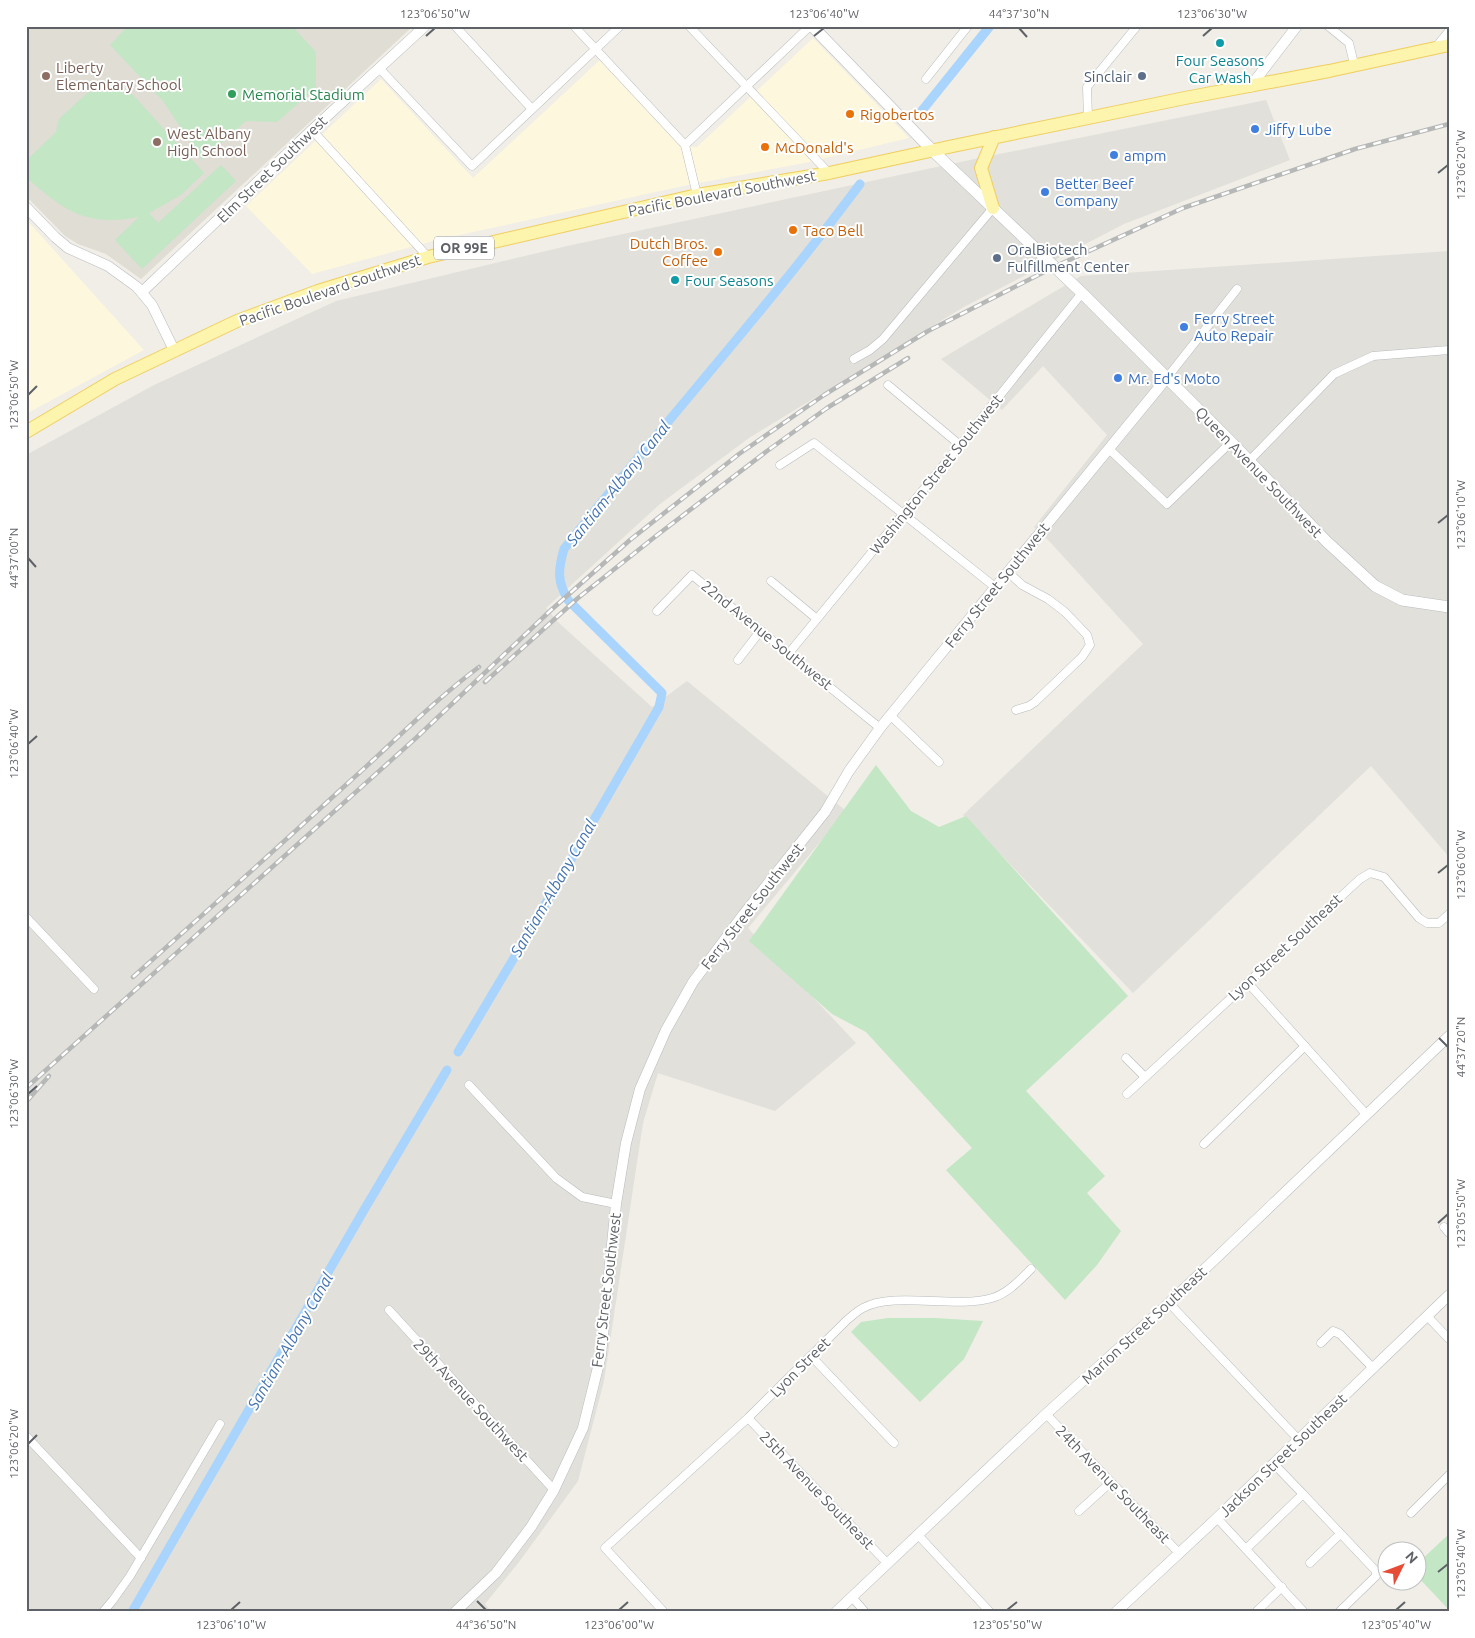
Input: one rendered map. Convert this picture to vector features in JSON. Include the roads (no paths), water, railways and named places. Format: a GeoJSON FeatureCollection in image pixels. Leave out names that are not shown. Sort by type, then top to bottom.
{"type":"FeatureCollection","features":[{"type":"Feature","properties":{"kind":"main road","name":"Queen Avenue Southwest"},"geometry":{"type":"LineString","coordinates":[[811,26],[932,150],[1082,293],[1231,442],[1326,541],[1375,586],[1402,600],[1449,607]]}},
{"type":"Feature","properties":{"kind":"main road","name":"Pacific Boulevard Southwest"},"geometry":{"type":"LineString","coordinates":[[26,432],[115,380],[237,321],[318,291],[428,257],[697,195],[829,174],[994,137],[1250,87],[1449,45]]}},
{"type":"Feature","properties":{"kind":"main road"},"geometry":{"type":"LineString","coordinates":[[993,208],[981,168],[994,137]]}},
{"type":"Feature","properties":{"kind":"street","name":"Elm Street Southwest"},"geometry":{"type":"LineString","coordinates":[[142,292],[424,26]]}},
{"type":"Feature","properties":{"kind":"street"},"geometry":{"type":"LineString","coordinates":[[455,26],[532,109]]}},
{"type":"Feature","properties":{"kind":"street"},"geometry":{"type":"LineString","coordinates":[[574,26],[685,145],[697,195]]}},
{"type":"Feature","properties":{"kind":"street"},"geometry":{"type":"LineString","coordinates":[[379,68],[472,166],[620,26]]}},
{"type":"Feature","properties":{"kind":"street"},"geometry":{"type":"LineString","coordinates":[[689,26],[748,86],[829,174]]}},
{"type":"Feature","properties":{"kind":"street"},"geometry":{"type":"LineString","coordinates":[[685,145],[811,26]]}},
{"type":"Feature","properties":{"kind":"street"},"geometry":{"type":"LineString","coordinates":[[926,78],[968,26]]}},
{"type":"Feature","properties":{"kind":"street"},"geometry":{"type":"LineString","coordinates":[[1088,118],[1087,87],[1137,26]]}},
{"type":"Feature","properties":{"kind":"street"},"geometry":{"type":"LineString","coordinates":[[1250,87],[1296,26]]}},
{"type":"Feature","properties":{"kind":"street"},"geometry":{"type":"LineString","coordinates":[[1328,26],[1349,43],[1354,64]]}},
{"type":"Feature","properties":{"kind":"street"},"geometry":{"type":"LineString","coordinates":[[1435,48],[1449,31]]}},
{"type":"Feature","properties":{"kind":"street"},"geometry":{"type":"LineString","coordinates":[[312,130],[428,257]]}},
{"type":"Feature","properties":{"kind":"street"},"geometry":{"type":"LineString","coordinates":[[26,207],[68,248],[116,270],[142,292],[156,312],[174,350]]}},
{"type":"Feature","properties":{"kind":"street"},"geometry":{"type":"LineString","coordinates":[[854,359],[870,350],[883,339],[993,208]]}},
{"type":"Feature","properties":{"kind":"street","name":"Ferry Street Southwest"},"geometry":{"type":"LineString","coordinates":[[455,1612],[496,1573],[531,1528],[554,1490],[583,1428],[601,1355],[616,1204],[626,1143],[640,1089],[666,1030],[694,982],[743,915],[826,812],[849,771],[890,715],[1109,449],[1237,289]]}},
{"type":"Feature","properties":{"kind":"street","name":"Washington Street Southwest"},"geometry":{"type":"LineString","coordinates":[[790,653],[1082,293]]}},
{"type":"Feature","properties":{"kind":"street"},"geometry":{"type":"LineString","coordinates":[[1249,461],[1334,374],[1373,356],[1449,350]]}},
{"type":"Feature","properties":{"kind":"street"},"geometry":{"type":"LineString","coordinates":[[888,385],[960,445]]}},
{"type":"Feature","properties":{"kind":"street"},"geometry":{"type":"LineString","coordinates":[[1109,449],[1168,504],[1231,442]]}},
{"type":"Feature","properties":{"kind":"street"},"geometry":{"type":"LineString","coordinates":[[780,465],[814,443],[995,587]]}},
{"type":"Feature","properties":{"kind":"street"},"geometry":{"type":"LineString","coordinates":[[1008,572],[1022,585],[1048,599],[1065,612],[1087,635],[1090,645],[1082,658],[1035,702],[1016,710]]}},
{"type":"Feature","properties":{"kind":"street","name":"22nd Avenue Southwest"},"geometry":{"type":"LineString","coordinates":[[658,611],[692,575],[880,728]]}},
{"type":"Feature","properties":{"kind":"street"},"geometry":{"type":"LineString","coordinates":[[770,581],[817,619]]}},
{"type":"Feature","properties":{"kind":"street"},"geometry":{"type":"LineString","coordinates":[[738,660],[761,630]]}},
{"type":"Feature","properties":{"kind":"street"},"geometry":{"type":"LineString","coordinates":[[890,715],[939,762]]}},
{"type":"Feature","properties":{"kind":"street","name":"Lyon Street Southeast"},"geometry":{"type":"LineString","coordinates":[[1126,1094],[1360,879],[1370,873],[1384,877],[1419,918],[1427,923],[1439,922],[1449,914]]}},
{"type":"Feature","properties":{"kind":"street"},"geometry":{"type":"LineString","coordinates":[[26,917],[94,989]]}},
{"type":"Feature","properties":{"kind":"street"},"geometry":{"type":"LineString","coordinates":[[1248,983],[1366,1114]]}},
{"type":"Feature","properties":{"kind":"street","name":"Marion Street Southeast"},"geometry":{"type":"LineString","coordinates":[[836,1612],[1046,1414],[1169,1303],[1449,1036]]}},
{"type":"Feature","properties":{"kind":"street"},"geometry":{"type":"LineString","coordinates":[[1204,1144],[1305,1046]]}},
{"type":"Feature","properties":{"kind":"street"},"geometry":{"type":"LineString","coordinates":[[1126,1058],[1145,1077]]}},
{"type":"Feature","properties":{"kind":"street"},"geometry":{"type":"LineString","coordinates":[[469,1085],[556,1178],[582,1197],[616,1204]]}},
{"type":"Feature","properties":{"kind":"street","name":"Lyon Street"},"geometry":{"type":"LineString","coordinates":[[664,1612],[605,1548],[748,1418],[847,1320],[864,1308],[882,1303],[900,1301],[970,1302],[992,1298],[1006,1292],[1031,1269]]}},
{"type":"Feature","properties":{"kind":"street","name":"Jackson Street Southeast"},"geometry":{"type":"LineString","coordinates":[[1116,1612],[1274,1464],[1449,1295]]}},
{"type":"Feature","properties":{"kind":"street"},"geometry":{"type":"LineString","coordinates":[[1169,1303],[1299,1440]]}},
{"type":"Feature","properties":{"kind":"street","name":"29th Avenue Southwest"},"geometry":{"type":"LineString","coordinates":[[389,1310],[554,1490]]}},
{"type":"Feature","properties":{"kind":"street"},"geometry":{"type":"LineString","coordinates":[[1427,1316],[1449,1339]]}},
{"type":"Feature","properties":{"kind":"street"},"geometry":{"type":"LineString","coordinates":[[1321,1343],[1333,1332],[1340,1334],[1373,1368]]}},
{"type":"Feature","properties":{"kind":"street"},"geometry":{"type":"LineString","coordinates":[[811,1356],[894,1443]]}},
{"type":"Feature","properties":{"kind":"street","name":"24th Avenue Southeast"},"geometry":{"type":"LineString","coordinates":[[1046,1414],[1179,1553]]}},
{"type":"Feature","properties":{"kind":"street","name":"25th Avenue Southeast"},"geometry":{"type":"LineString","coordinates":[[748,1418],[887,1563]]}},
{"type":"Feature","properties":{"kind":"street"},"geometry":{"type":"LineString","coordinates":[[103,1612],[141,1558],[220,1424]]}},
{"type":"Feature","properties":{"kind":"street"},"geometry":{"type":"LineString","coordinates":[[26,1436],[141,1558]]}},
{"type":"Feature","properties":{"kind":"street"},"geometry":{"type":"LineString","coordinates":[[1274,1464],[1376,1571],[1376,1576],[1339,1612]]}},
{"type":"Feature","properties":{"kind":"street"},"geometry":{"type":"LineString","coordinates":[[1411,1513],[1449,1475]]}},
{"type":"Feature","properties":{"kind":"street"},"geometry":{"type":"LineString","coordinates":[[1079,1511],[1112,1482]]}},
{"type":"Feature","properties":{"kind":"street"},"geometry":{"type":"LineString","coordinates":[[1246,1549],[1303,1494]]}},
{"type":"Feature","properties":{"kind":"street"},"geometry":{"type":"LineString","coordinates":[[1217,1518],[1304,1612]]}},
{"type":"Feature","properties":{"kind":"street"},"geometry":{"type":"LineString","coordinates":[[1310,1563],[1340,1534]]}},
{"type":"Feature","properties":{"kind":"street"},"geometry":{"type":"LineString","coordinates":[[918,1535],[990,1612]]}},
{"type":"Feature","properties":{"kind":"street"},"geometry":{"type":"LineString","coordinates":[[1256,1612],[1282,1587]]}},
{"type":"Feature","properties":{"kind":"street"},"geometry":{"type":"LineString","coordinates":[[852,1598],[865,1612]]}},
{"type":"Feature","properties":{"kind":"water"},"geometry":{"type":"Polygon","coordinates":[[[984,26],[996,26],[921,119],[915,112],[984,26]]]}},
{"type":"Feature","properties":{"kind":"waterway","name":"Santiam-Albany Canal"},"geometry":{"type":"LineString","coordinates":[[458,1052],[659,707],[662,693],[568,600],[560,581],[564,549],[788,277],[860,184]]}},
{"type":"Feature","properties":{"kind":"waterway","name":"Santiam-Albany Canal"},"geometry":{"type":"LineString","coordinates":[[132,1612],[447,1070]]}},
{"type":"Feature","properties":{"kind":"railway"},"geometry":{"type":"LineString","coordinates":[[26,1088],[416,738],[550,611],[630,540],[739,454],[824,395],[928,331],[1054,267],[1183,208],[1355,149],[1449,124]]}},
{"type":"Feature","properties":{"kind":"railway"},"geometry":{"type":"LineString","coordinates":[[485,682],[578,598],[656,536],[767,451],[827,408],[908,358]]}},
{"type":"Feature","properties":{"kind":"railway"},"geometry":{"type":"LineString","coordinates":[[133,977],[295,832],[428,709],[479,667]]}},
{"type":"Feature","properties":{"kind":"railway"},"geometry":{"type":"LineString","coordinates":[[26,1102],[49,1076]]}},
{"type":"Feature","properties":{"kind":"place","name":"Four Seasons Car Wash"},"geometry":{"type":"Point","coordinates":[1220,43]}},
{"type":"Feature","properties":{"kind":"place","name":"Liberty Elementary School"},"geometry":{"type":"Point","coordinates":[46,76]}},
{"type":"Feature","properties":{"kind":"place","name":"Sinclair"},"geometry":{"type":"Point","coordinates":[1142,76]}},
{"type":"Feature","properties":{"kind":"place","name":"Memorial Stadium"},"geometry":{"type":"Point","coordinates":[232,94]}},
{"type":"Feature","properties":{"kind":"place","name":"Rigobertos"},"geometry":{"type":"Point","coordinates":[850,114]}},
{"type":"Feature","properties":{"kind":"place","name":"Jiffy Lube"},"geometry":{"type":"Point","coordinates":[1255,129]}},
{"type":"Feature","properties":{"kind":"place","name":"West Albany High School"},"geometry":{"type":"Point","coordinates":[157,142]}},
{"type":"Feature","properties":{"kind":"place","name":"McDonald's"},"geometry":{"type":"Point","coordinates":[765,147]}},
{"type":"Feature","properties":{"kind":"place","name":"ampm"},"geometry":{"type":"Point","coordinates":[1114,155]}},
{"type":"Feature","properties":{"kind":"place","name":"Better Beef Company"},"geometry":{"type":"Point","coordinates":[1045,192]}},
{"type":"Feature","properties":{"kind":"place","name":"Taco Bell"},"geometry":{"type":"Point","coordinates":[793,230]}},
{"type":"Feature","properties":{"kind":"place","name":"Dutch Bros. Coffee"},"geometry":{"type":"Point","coordinates":[718,252]}},
{"type":"Feature","properties":{"kind":"place","name":"OralBiotech Fulfillment Center"},"geometry":{"type":"Point","coordinates":[997,258]}},
{"type":"Feature","properties":{"kind":"place","name":"Four Seasons"},"geometry":{"type":"Point","coordinates":[675,280]}},
{"type":"Feature","properties":{"kind":"place","name":"Ferry Street Auto Repair"},"geometry":{"type":"Point","coordinates":[1184,327]}},
{"type":"Feature","properties":{"kind":"place","name":"Mr. Ed's Moto"},"geometry":{"type":"Point","coordinates":[1118,378]}}]}
